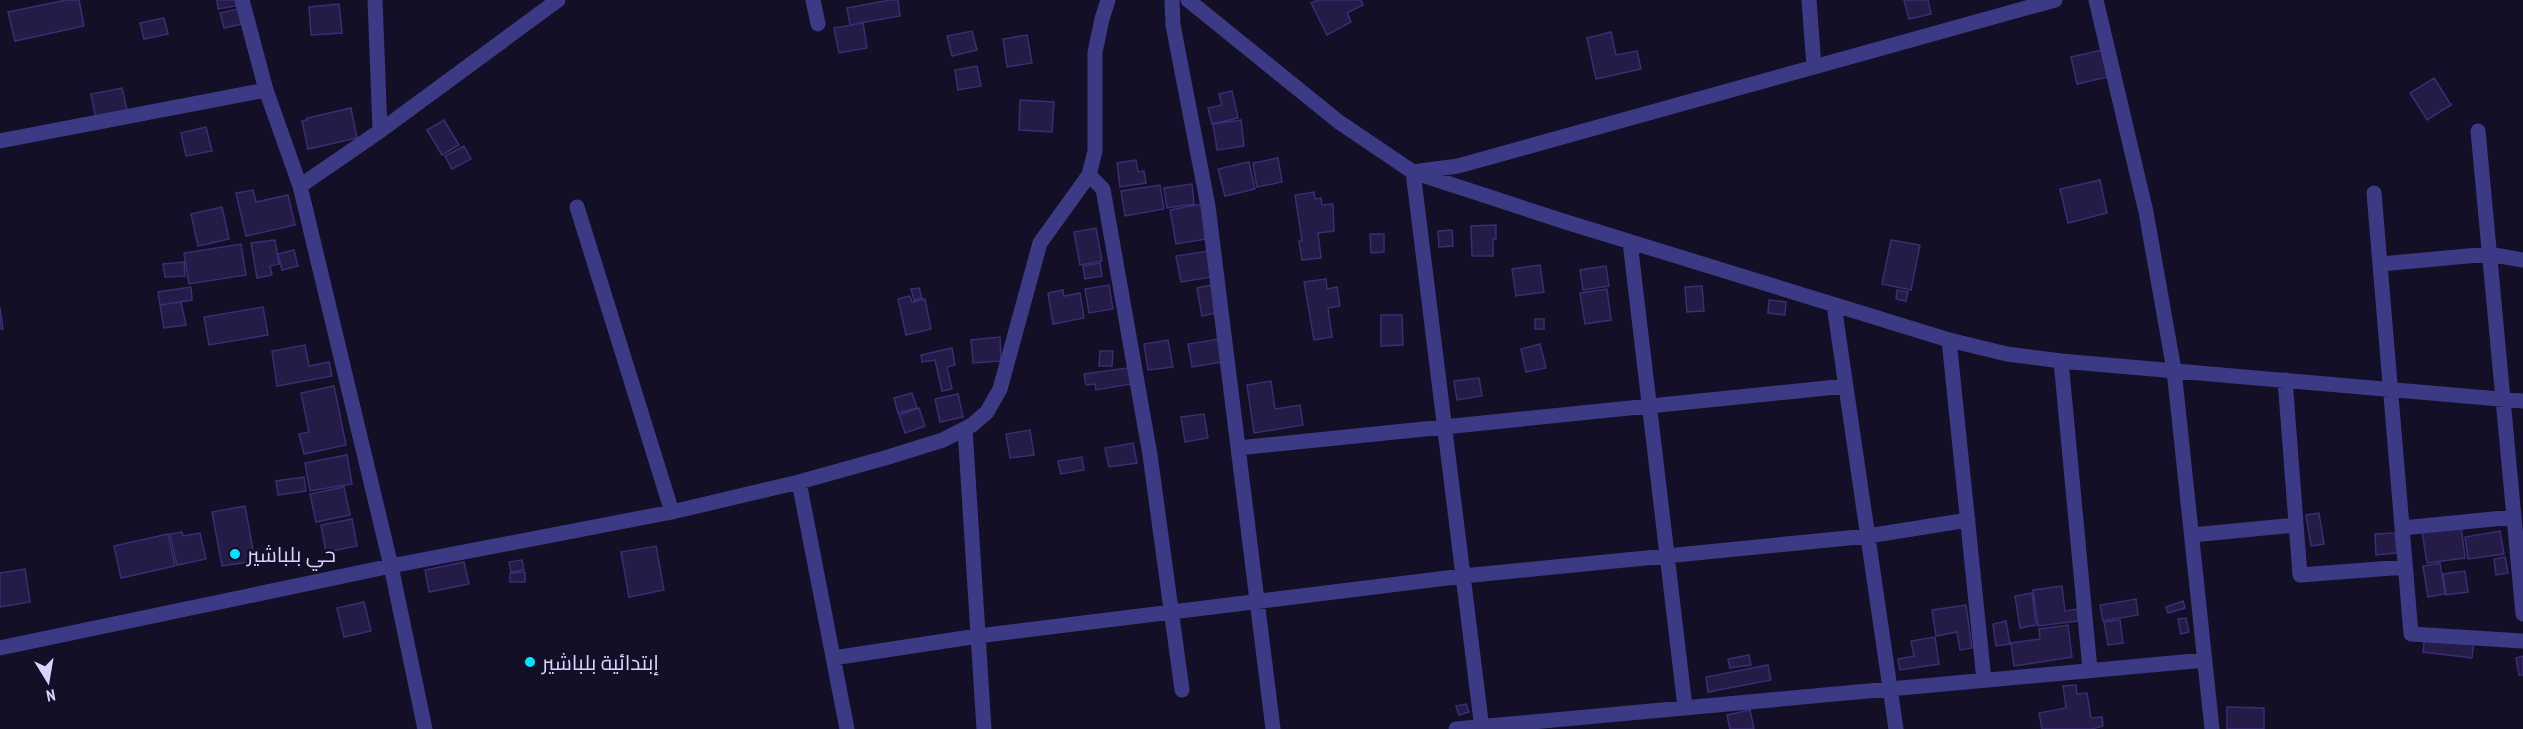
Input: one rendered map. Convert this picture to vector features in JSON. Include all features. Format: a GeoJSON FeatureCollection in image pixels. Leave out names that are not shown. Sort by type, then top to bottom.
{"type":"FeatureCollection","features":[{"type":"Feature","properties":{"kind":"street"},"geometry":{"type":"LineString","coordinates":[[242,0],[266,90],[300,186],[391,566],[425,729]]}},
{"type":"Feature","properties":{"kind":"street"},"geometry":{"type":"LineString","coordinates":[[375,0],[380,132]]}},
{"type":"Feature","properties":{"kind":"street"},"geometry":{"type":"LineString","coordinates":[[300,186],[380,132],[558,0]]}},
{"type":"Feature","properties":{"kind":"street"},"geometry":{"type":"LineString","coordinates":[[813,0],[818,24]]}},
{"type":"Feature","properties":{"kind":"street"},"geometry":{"type":"LineString","coordinates":[[0,648],[391,566],[672,512],[799,483],[943,440],[965,429],[987,412],[1000,389],[1040,243],[1089,175],[1095,151],[1095,52],[1108,0]]}},
{"type":"Feature","properties":{"kind":"street"},"geometry":{"type":"LineString","coordinates":[[1172,0],[1173,25],[1208,206],[1273,729]]}},
{"type":"Feature","properties":{"kind":"street"},"geometry":{"type":"LineString","coordinates":[[1188,0],[1339,122],[1413,172],[1630,242],[1949,340],[2007,354],[2061,361],[2523,401]]}},
{"type":"Feature","properties":{"kind":"street"},"geometry":{"type":"LineString","coordinates":[[1809,0],[1814,67]]}},
{"type":"Feature","properties":{"kind":"street"},"geometry":{"type":"LineString","coordinates":[[1413,172],[1458,166],[2055,0]]}},
{"type":"Feature","properties":{"kind":"street"},"geometry":{"type":"LineString","coordinates":[[2096,0],[2146,213],[2175,370],[2212,729]]}},
{"type":"Feature","properties":{"kind":"street"},"geometry":{"type":"LineString","coordinates":[[0,141],[266,90]]}},
{"type":"Feature","properties":{"kind":"street"},"geometry":{"type":"LineString","coordinates":[[2478,131],[2514,517],[2520,542],[2523,614]]}},
{"type":"Feature","properties":{"kind":"street"},"geometry":{"type":"LineString","coordinates":[[1413,172],[1482,727]]}},
{"type":"Feature","properties":{"kind":"street"},"geometry":{"type":"LineString","coordinates":[[1089,175],[1103,189],[1150,455],[1182,690]]}},
{"type":"Feature","properties":{"kind":"street"},"geometry":{"type":"LineString","coordinates":[[2374,193],[2411,634],[2523,641]]}},
{"type":"Feature","properties":{"kind":"street"},"geometry":{"type":"LineString","coordinates":[[577,207],[672,512]]}},
{"type":"Feature","properties":{"kind":"street"},"geometry":{"type":"LineString","coordinates":[[1630,242],[1685,707]]}},
{"type":"Feature","properties":{"kind":"street"},"geometry":{"type":"LineString","coordinates":[[2380,264],[2489,254],[2523,260]]}},
{"type":"Feature","properties":{"kind":"street"},"geometry":{"type":"LineString","coordinates":[[1834,305],[1896,729]]}},
{"type":"Feature","properties":{"kind":"street"},"geometry":{"type":"LineString","coordinates":[[1949,340],[1984,680]]}},
{"type":"Feature","properties":{"kind":"street"},"geometry":{"type":"LineString","coordinates":[[2061,361],[2090,670]]}},
{"type":"Feature","properties":{"kind":"street"},"geometry":{"type":"LineString","coordinates":[[2285,380],[2300,575],[2406,567]]}},
{"type":"Feature","properties":{"kind":"street"},"geometry":{"type":"LineString","coordinates":[[1238,448],[1846,386]]}},
{"type":"Feature","properties":{"kind":"street"},"geometry":{"type":"LineString","coordinates":[[965,429],[984,729]]}},
{"type":"Feature","properties":{"kind":"street"},"geometry":{"type":"LineString","coordinates":[[799,483],[846,729]]}},
{"type":"Feature","properties":{"kind":"street"},"geometry":{"type":"LineString","coordinates":[[2402,528],[2514,517]]}},
{"type":"Feature","properties":{"kind":"street"},"geometry":{"type":"LineString","coordinates":[[833,658],[978,636],[1463,576],[1868,536],[1968,520]]}},
{"type":"Feature","properties":{"kind":"street"},"geometry":{"type":"LineString","coordinates":[[2192,535],[2296,525]]}},
{"type":"Feature","properties":{"kind":"street"},"geometry":{"type":"LineString","coordinates":[[1456,729],[2205,660]]}},
{"type":"Feature","properties":{"kind":"building"},"geometry":{"type":"Polygon","coordinates":[[[66,0],[79,0],[84,26],[15,41],[8,12],[66,0]]]}},
{"type":"Feature","properties":{"kind":"building"},"geometry":{"type":"Polygon","coordinates":[[[217,0],[247,0],[248,4],[218,9],[217,0]]]}},
{"type":"Feature","properties":{"kind":"building"},"geometry":{"type":"Polygon","coordinates":[[[898,0],[900,16],[850,25],[847,8],[898,0]]]}},
{"type":"Feature","properties":{"kind":"building"},"geometry":{"type":"Polygon","coordinates":[[[1318,0],[1361,0],[1363,5],[1347,13],[1351,22],[1327,35],[1311,3],[1318,0]]]}},
{"type":"Feature","properties":{"kind":"building"},"geometry":{"type":"Polygon","coordinates":[[[1904,0],[1928,0],[1931,14],[1909,19],[1904,0]]]}},
{"type":"Feature","properties":{"kind":"building"},"geometry":{"type":"Polygon","coordinates":[[[339,4],[342,33],[311,35],[309,7],[339,4]]]}},
{"type":"Feature","properties":{"kind":"building"},"geometry":{"type":"Polygon","coordinates":[[[243,8],[246,23],[224,28],[220,13],[243,8]]]}},
{"type":"Feature","properties":{"kind":"building"},"geometry":{"type":"Polygon","coordinates":[[[164,18],[168,34],[144,39],[140,23],[164,18]]]}},
{"type":"Feature","properties":{"kind":"building"},"geometry":{"type":"Polygon","coordinates":[[[863,23],[867,48],[839,53],[834,28],[863,23]]]}},
{"type":"Feature","properties":{"kind":"building"},"geometry":{"type":"Polygon","coordinates":[[[972,31],[977,50],[952,56],[947,36],[972,31]]]}},
{"type":"Feature","properties":{"kind":"building"},"geometry":{"type":"Polygon","coordinates":[[[1611,32],[1616,55],[1637,51],[1641,69],[1596,79],[1587,38],[1611,32]]]}},
{"type":"Feature","properties":{"kind":"building"},"geometry":{"type":"Polygon","coordinates":[[[1027,35],[1032,63],[1007,67],[1003,39],[1027,35]]]}},
{"type":"Feature","properties":{"kind":"building"},"geometry":{"type":"Polygon","coordinates":[[[2102,50],[2108,77],[2077,84],[2071,57],[2102,50]]]}},
{"type":"Feature","properties":{"kind":"building"},"geometry":{"type":"Polygon","coordinates":[[[977,66],[981,86],[958,90],[955,70],[977,66]]]}},
{"type":"Feature","properties":{"kind":"building"},"geometry":{"type":"Polygon","coordinates":[[[2434,78],[2451,105],[2427,120],[2410,93],[2434,78]]]}},
{"type":"Feature","properties":{"kind":"building"},"geometry":{"type":"Polygon","coordinates":[[[122,88],[128,114],[96,120],[91,94],[122,88]]]}},
{"type":"Feature","properties":{"kind":"building"},"geometry":{"type":"Polygon","coordinates":[[[1232,91],[1238,118],[1212,124],[1208,108],[1222,105],[1219,94],[1232,91]]]}},
{"type":"Feature","properties":{"kind":"building"},"geometry":{"type":"Polygon","coordinates":[[[1020,100],[1054,102],[1052,132],[1019,130],[1020,100]]]}},
{"type":"Feature","properties":{"kind":"building"},"geometry":{"type":"Polygon","coordinates":[[[351,108],[357,138],[308,149],[302,121],[351,108]]]}},
{"type":"Feature","properties":{"kind":"building"},"geometry":{"type":"Polygon","coordinates":[[[444,120],[459,145],[442,155],[427,130],[444,120]]]}},
{"type":"Feature","properties":{"kind":"building"},"geometry":{"type":"Polygon","coordinates":[[[1241,120],[1244,146],[1217,150],[1213,124],[1241,120]]]}},
{"type":"Feature","properties":{"kind":"building"},"geometry":{"type":"Polygon","coordinates":[[[206,127],[212,151],[186,156],[181,133],[206,127]]]}},
{"type":"Feature","properties":{"kind":"building"},"geometry":{"type":"Polygon","coordinates":[[[464,146],[471,159],[452,169],[445,156],[464,146]]]}},
{"type":"Feature","properties":{"kind":"building"},"geometry":{"type":"Polygon","coordinates":[[[1278,158],[1282,182],[1257,187],[1253,163],[1278,158]]]}},
{"type":"Feature","properties":{"kind":"building"},"geometry":{"type":"Polygon","coordinates":[[[1136,160],[1138,172],[1144,171],[1146,183],[1120,187],[1117,163],[1136,160]]]}},
{"type":"Feature","properties":{"kind":"building"},"geometry":{"type":"Polygon","coordinates":[[[1249,162],[1255,189],[1225,196],[1218,169],[1249,162]]]}},
{"type":"Feature","properties":{"kind":"building"},"geometry":{"type":"Polygon","coordinates":[[[2100,180],[2107,213],[2068,223],[2060,189],[2100,180]]]}},
{"type":"Feature","properties":{"kind":"building"},"geometry":{"type":"Polygon","coordinates":[[[1192,184],[1194,204],[1167,208],[1164,188],[1192,184]]]}},
{"type":"Feature","properties":{"kind":"building"},"geometry":{"type":"Polygon","coordinates":[[[1160,185],[1164,209],[1125,216],[1121,191],[1160,185]]]}},
{"type":"Feature","properties":{"kind":"building"},"geometry":{"type":"Polygon","coordinates":[[[253,190],[256,202],[288,195],[295,225],[246,236],[236,193],[253,190]]]}},
{"type":"Feature","properties":{"kind":"building"},"geometry":{"type":"Polygon","coordinates":[[[1314,192],[1315,199],[1321,198],[1322,205],[1333,204],[1334,231],[1318,233],[1321,258],[1302,260],[1299,241],[1302,241],[1295,195],[1314,192]]]}},
{"type":"Feature","properties":{"kind":"building"},"geometry":{"type":"Polygon","coordinates":[[[1202,204],[1207,239],[1176,244],[1170,210],[1202,204]]]}},
{"type":"Feature","properties":{"kind":"building"},"geometry":{"type":"Polygon","coordinates":[[[222,207],[229,239],[198,246],[191,214],[222,207]]]}},
{"type":"Feature","properties":{"kind":"building"},"geometry":{"type":"Polygon","coordinates":[[[1496,225],[1493,256],[1472,256],[1471,226],[1496,225]]]}},
{"type":"Feature","properties":{"kind":"building"},"geometry":{"type":"Polygon","coordinates":[[[1096,228],[1102,261],[1080,265],[1074,232],[1096,228]]]}},
{"type":"Feature","properties":{"kind":"building"},"geometry":{"type":"Polygon","coordinates":[[[1452,230],[1453,246],[1439,247],[1438,231],[1452,230]]]}},
{"type":"Feature","properties":{"kind":"building"},"geometry":{"type":"Polygon","coordinates":[[[1370,234],[1384,234],[1384,252],[1371,253],[1370,234]]]}},
{"type":"Feature","properties":{"kind":"building"},"geometry":{"type":"Polygon","coordinates":[[[275,240],[279,264],[270,266],[272,275],[257,278],[251,243],[275,240]]]}},
{"type":"Feature","properties":{"kind":"building"},"geometry":{"type":"Polygon","coordinates":[[[1891,240],[1920,245],[1911,290],[1882,284],[1891,240]]]}},
{"type":"Feature","properties":{"kind":"building"},"geometry":{"type":"Polygon","coordinates":[[[241,244],[246,275],[189,284],[184,253],[241,244]]]}},
{"type":"Feature","properties":{"kind":"building"},"geometry":{"type":"Polygon","coordinates":[[[294,250],[298,266],[282,270],[278,254],[294,250]]]}},
{"type":"Feature","properties":{"kind":"building"},"geometry":{"type":"Polygon","coordinates":[[[1208,251],[1212,277],[1181,282],[1176,256],[1208,251]]]}},
{"type":"Feature","properties":{"kind":"building"},"geometry":{"type":"Polygon","coordinates":[[[184,262],[185,276],[165,277],[163,264],[184,262]]]}},
{"type":"Feature","properties":{"kind":"building"},"geometry":{"type":"Polygon","coordinates":[[[1100,263],[1102,276],[1085,279],[1083,266],[1100,263]]]}},
{"type":"Feature","properties":{"kind":"building"},"geometry":{"type":"Polygon","coordinates":[[[1540,265],[1544,292],[1516,296],[1512,269],[1540,265]]]}},
{"type":"Feature","properties":{"kind":"building"},"geometry":{"type":"Polygon","coordinates":[[[1606,266],[1609,286],[1583,290],[1580,270],[1606,266]]]}},
{"type":"Feature","properties":{"kind":"building"},"geometry":{"type":"Polygon","coordinates":[[[1326,279],[1327,289],[1337,287],[1340,306],[1328,308],[1332,337],[1314,340],[1304,282],[1326,279]]]}},
{"type":"Feature","properties":{"kind":"building"},"geometry":{"type":"Polygon","coordinates":[[[1109,285],[1113,309],[1089,313],[1085,289],[1109,285]]]}},
{"type":"Feature","properties":{"kind":"building"},"geometry":{"type":"Polygon","coordinates":[[[1212,285],[1216,313],[1202,316],[1197,288],[1212,285]]]}},
{"type":"Feature","properties":{"kind":"building"},"geometry":{"type":"Polygon","coordinates":[[[1702,286],[1704,311],[1687,312],[1685,287],[1702,286]]]}},
{"type":"Feature","properties":{"kind":"building"},"geometry":{"type":"Polygon","coordinates":[[[191,287],[192,300],[160,305],[158,292],[191,287]]]}},
{"type":"Feature","properties":{"kind":"building"},"geometry":{"type":"Polygon","coordinates":[[[919,288],[922,298],[914,300],[911,289],[919,288]]]}},
{"type":"Feature","properties":{"kind":"building"},"geometry":{"type":"Polygon","coordinates":[[[1607,289],[1611,320],[1585,324],[1580,293],[1607,289]]]}},
{"type":"Feature","properties":{"kind":"building"},"geometry":{"type":"Polygon","coordinates":[[[1063,290],[1064,296],[1080,293],[1084,318],[1053,324],[1048,293],[1063,290]]]}},
{"type":"Feature","properties":{"kind":"building"},"geometry":{"type":"Polygon","coordinates":[[[1897,290],[1908,292],[1906,301],[1896,299],[1897,290]]]}},
{"type":"Feature","properties":{"kind":"building"},"geometry":{"type":"Polygon","coordinates":[[[910,296],[912,302],[925,299],[931,329],[906,335],[898,299],[910,296]]]}},
{"type":"Feature","properties":{"kind":"building"},"geometry":{"type":"Polygon","coordinates":[[[1769,300],[1786,302],[1785,315],[1768,313],[1769,300]]]}},
{"type":"Feature","properties":{"kind":"building"},"geometry":{"type":"Polygon","coordinates":[[[181,302],[186,325],[164,328],[160,305],[181,302]]]}},
{"type":"Feature","properties":{"kind":"building"},"geometry":{"type":"Polygon","coordinates":[[[0,307],[3,329],[0,329],[0,307]]]}},
{"type":"Feature","properties":{"kind":"building"},"geometry":{"type":"Polygon","coordinates":[[[263,307],[268,335],[209,345],[204,317],[263,307]]]}},
{"type":"Feature","properties":{"kind":"building"},"geometry":{"type":"Polygon","coordinates":[[[1381,315],[1402,315],[1403,345],[1381,346],[1381,315]]]}},
{"type":"Feature","properties":{"kind":"building"},"geometry":{"type":"Polygon","coordinates":[[[1535,319],[1544,319],[1544,329],[1535,329],[1535,319]]]}},
{"type":"Feature","properties":{"kind":"building"},"geometry":{"type":"Polygon","coordinates":[[[1000,337],[1001,361],[973,363],[971,340],[1000,337]]]}},
{"type":"Feature","properties":{"kind":"building"},"geometry":{"type":"Polygon","coordinates":[[[1219,339],[1223,362],[1192,367],[1188,344],[1219,339]]]}},
{"type":"Feature","properties":{"kind":"building"},"geometry":{"type":"Polygon","coordinates":[[[1168,340],[1173,367],[1148,370],[1144,344],[1168,340]]]}},
{"type":"Feature","properties":{"kind":"building"},"geometry":{"type":"Polygon","coordinates":[[[1540,344],[1546,368],[1526,372],[1521,349],[1540,344]]]}},
{"type":"Feature","properties":{"kind":"building"},"geometry":{"type":"Polygon","coordinates":[[[305,345],[309,366],[329,362],[332,376],[277,386],[272,351],[305,345]]]}},
{"type":"Feature","properties":{"kind":"building"},"geometry":{"type":"Polygon","coordinates":[[[952,348],[955,365],[947,367],[952,389],[942,391],[935,360],[922,362],[921,355],[952,348]]]}},
{"type":"Feature","properties":{"kind":"building"},"geometry":{"type":"Polygon","coordinates":[[[1100,351],[1113,351],[1112,366],[1099,366],[1100,351]]]}},
{"type":"Feature","properties":{"kind":"building"},"geometry":{"type":"Polygon","coordinates":[[[1135,367],[1137,383],[1096,390],[1095,384],[1086,385],[1084,374],[1135,367]]]}},
{"type":"Feature","properties":{"kind":"building"},"geometry":{"type":"Polygon","coordinates":[[[1479,378],[1482,396],[1457,400],[1454,381],[1479,378]]]}},
{"type":"Feature","properties":{"kind":"building"},"geometry":{"type":"Polygon","coordinates":[[[1271,381],[1275,409],[1300,405],[1303,425],[1254,433],[1247,385],[1271,381]]]}},
{"type":"Feature","properties":{"kind":"building"},"geometry":{"type":"Polygon","coordinates":[[[334,386],[346,445],[304,454],[299,434],[309,432],[301,393],[334,386]]]}},
{"type":"Feature","properties":{"kind":"building"},"geometry":{"type":"Polygon","coordinates":[[[912,393],[917,408],[898,413],[894,398],[912,393]]]}},
{"type":"Feature","properties":{"kind":"building"},"geometry":{"type":"Polygon","coordinates":[[[958,394],[963,417],[940,422],[935,399],[958,394]]]}},
{"type":"Feature","properties":{"kind":"building"},"geometry":{"type":"Polygon","coordinates":[[[919,408],[925,426],[905,433],[899,415],[919,408]]]}},
{"type":"Feature","properties":{"kind":"building"},"geometry":{"type":"Polygon","coordinates":[[[1204,414],[1208,438],[1185,442],[1181,417],[1204,414]]]}},
{"type":"Feature","properties":{"kind":"building"},"geometry":{"type":"Polygon","coordinates":[[[1030,430],[1034,455],[1010,458],[1006,434],[1030,430]]]}},
{"type":"Feature","properties":{"kind":"building"},"geometry":{"type":"Polygon","coordinates":[[[1133,443],[1137,463],[1109,467],[1105,448],[1133,443]]]}},
{"type":"Feature","properties":{"kind":"building"},"geometry":{"type":"Polygon","coordinates":[[[347,455],[352,484],[310,491],[305,463],[347,455]]]}},
{"type":"Feature","properties":{"kind":"building"},"geometry":{"type":"Polygon","coordinates":[[[1082,457],[1084,470],[1061,474],[1058,461],[1082,457]]]}},
{"type":"Feature","properties":{"kind":"building"},"geometry":{"type":"Polygon","coordinates":[[[304,477],[306,491],[278,495],[276,481],[304,477]]]}},
{"type":"Feature","properties":{"kind":"building"},"geometry":{"type":"Polygon","coordinates":[[[344,487],[350,515],[316,522],[310,494],[344,487]]]}},
{"type":"Feature","properties":{"kind":"building"},"geometry":{"type":"Polygon","coordinates":[[[245,506],[255,561],[222,566],[212,512],[245,506]]]}},
{"type":"Feature","properties":{"kind":"building"},"geometry":{"type":"Polygon","coordinates":[[[2319,513],[2324,544],[2311,546],[2306,515],[2319,513]]]}},
{"type":"Feature","properties":{"kind":"building"},"geometry":{"type":"Polygon","coordinates":[[[352,519],[357,546],[326,552],[321,525],[352,519]]]}},
{"type":"Feature","properties":{"kind":"building"},"geometry":{"type":"Polygon","coordinates":[[[2461,526],[2465,558],[2427,563],[2422,531],[2461,526]]]}},
{"type":"Feature","properties":{"kind":"building"},"geometry":{"type":"Polygon","coordinates":[[[2500,531],[2504,554],[2468,559],[2465,537],[2500,531]]]}},
{"type":"Feature","properties":{"kind":"building"},"geometry":{"type":"Polygon","coordinates":[[[182,532],[183,536],[200,533],[206,559],[177,565],[170,534],[182,532]]]}},
{"type":"Feature","properties":{"kind":"building"},"geometry":{"type":"Polygon","coordinates":[[[2395,533],[2397,553],[2376,555],[2375,534],[2395,533]]]}},
{"type":"Feature","properties":{"kind":"building"},"geometry":{"type":"Polygon","coordinates":[[[168,534],[175,566],[121,578],[114,546],[168,534]]]}},
{"type":"Feature","properties":{"kind":"building"},"geometry":{"type":"Polygon","coordinates":[[[656,546],[664,590],[629,597],[621,552],[656,546]]]}},
{"type":"Feature","properties":{"kind":"building"},"geometry":{"type":"Polygon","coordinates":[[[2505,557],[2508,573],[2496,575],[2494,559],[2505,557]]]}},
{"type":"Feature","properties":{"kind":"building"},"geometry":{"type":"Polygon","coordinates":[[[522,560],[524,570],[511,572],[509,562],[522,560]]]}},
{"type":"Feature","properties":{"kind":"building"},"geometry":{"type":"Polygon","coordinates":[[[464,562],[469,584],[429,592],[425,570],[464,562]]]}},
{"type":"Feature","properties":{"kind":"building"},"geometry":{"type":"Polygon","coordinates":[[[2440,563],[2445,594],[2428,597],[2423,566],[2440,563]]]}},
{"type":"Feature","properties":{"kind":"building"},"geometry":{"type":"Polygon","coordinates":[[[25,569],[30,602],[0,607],[0,573],[25,569]]]}},
{"type":"Feature","properties":{"kind":"building"},"geometry":{"type":"Polygon","coordinates":[[[2465,571],[2468,592],[2446,595],[2443,574],[2465,571]]]}},
{"type":"Feature","properties":{"kind":"building"},"geometry":{"type":"Polygon","coordinates":[[[525,572],[525,582],[510,582],[510,573],[525,572]]]}},
{"type":"Feature","properties":{"kind":"building"},"geometry":{"type":"Polygon","coordinates":[[[2062,586],[2065,611],[2077,609],[2078,621],[2038,626],[2033,590],[2062,586]]]}},
{"type":"Feature","properties":{"kind":"building"},"geometry":{"type":"Polygon","coordinates":[[[2032,593],[2036,625],[2020,628],[2015,596],[2032,593]]]}},
{"type":"Feature","properties":{"kind":"building"},"geometry":{"type":"Polygon","coordinates":[[[2136,599],[2138,615],[2103,621],[2100,605],[2136,599]]]}},
{"type":"Feature","properties":{"kind":"building"},"geometry":{"type":"Polygon","coordinates":[[[2183,601],[2185,608],[2168,613],[2166,607],[2183,601]]]}},
{"type":"Feature","properties":{"kind":"building"},"geometry":{"type":"Polygon","coordinates":[[[364,602],[371,631],[344,637],[337,608],[364,602]]]}},
{"type":"Feature","properties":{"kind":"building"},"geometry":{"type":"Polygon","coordinates":[[[1966,605],[1972,648],[1960,650],[1957,632],[1936,636],[1932,610],[1966,605]]]}},
{"type":"Feature","properties":{"kind":"building"},"geometry":{"type":"Polygon","coordinates":[[[2186,618],[2189,632],[2181,634],[2178,619],[2186,618]]]}},
{"type":"Feature","properties":{"kind":"building"},"geometry":{"type":"Polygon","coordinates":[[[2120,620],[2123,643],[2108,645],[2104,622],[2120,620]]]}},
{"type":"Feature","properties":{"kind":"building"},"geometry":{"type":"Polygon","coordinates":[[[2006,621],[2010,644],[1996,646],[1993,624],[2006,621]]]}},
{"type":"Feature","properties":{"kind":"building"},"geometry":{"type":"Polygon","coordinates":[[[2068,625],[2072,657],[2014,666],[2011,643],[2040,639],[2039,629],[2068,625]]]}},
{"type":"Feature","properties":{"kind":"building"},"geometry":{"type":"Polygon","coordinates":[[[2425,634],[2474,640],[2472,658],[2423,652],[2425,634]]]}},
{"type":"Feature","properties":{"kind":"building"},"geometry":{"type":"Polygon","coordinates":[[[1935,637],[1939,664],[1900,670],[1898,659],[1914,656],[1911,641],[1935,637]]]}},
{"type":"Feature","properties":{"kind":"building"},"geometry":{"type":"Polygon","coordinates":[[[1749,655],[1751,665],[1730,668],[1728,659],[1749,655]]]}},
{"type":"Feature","properties":{"kind":"building"},"geometry":{"type":"Polygon","coordinates":[[[2523,656],[2523,675],[2519,675],[2516,658],[2523,656]]]}},
{"type":"Feature","properties":{"kind":"building"},"geometry":{"type":"Polygon","coordinates":[[[1768,665],[1771,680],[1708,692],[1706,677],[1768,665]]]}},
{"type":"Feature","properties":{"kind":"building"},"geometry":{"type":"Polygon","coordinates":[[[2076,685],[2077,694],[2087,693],[2091,718],[2102,717],[2103,726],[2092,729],[2042,729],[2039,713],[2066,708],[2063,686],[2076,685]]]}},
{"type":"Feature","properties":{"kind":"building"},"geometry":{"type":"Polygon","coordinates":[[[1466,704],[1469,712],[1459,715],[1456,706],[1466,704]]]}},
{"type":"Feature","properties":{"kind":"building"},"geometry":{"type":"Polygon","coordinates":[[[2227,707],[2264,708],[2264,729],[2227,729],[2227,707]]]}},
{"type":"Feature","properties":{"kind":"building"},"geometry":{"type":"Polygon","coordinates":[[[1750,710],[1754,729],[1730,729],[1727,715],[1750,710]]]}},
{"type":"Feature","properties":{"kind":"place","name":"حي بلباشير"},"geometry":{"type":"Point","coordinates":[235,554]}},
{"type":"Feature","properties":{"kind":"place","name":"إبتدائية بلباشير"},"geometry":{"type":"Point","coordinates":[530,662]}}]}
